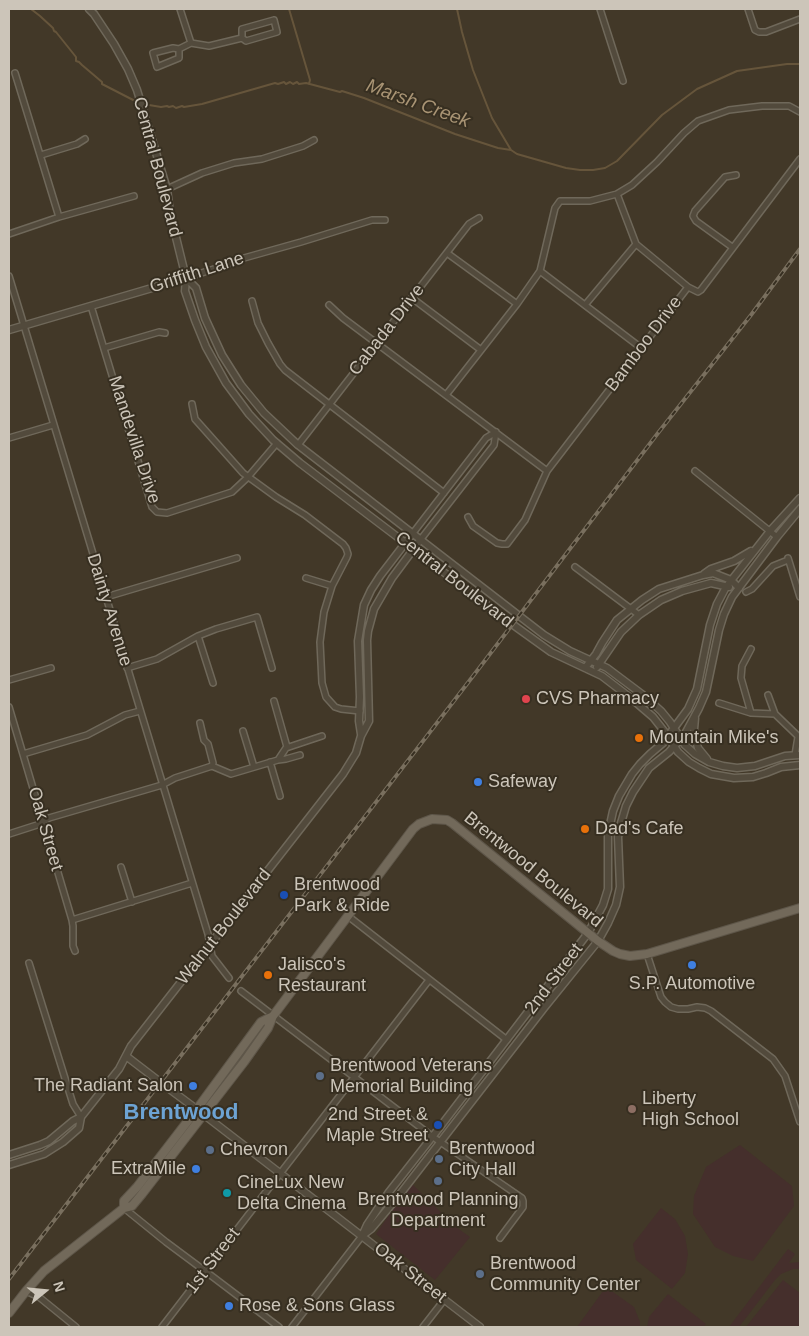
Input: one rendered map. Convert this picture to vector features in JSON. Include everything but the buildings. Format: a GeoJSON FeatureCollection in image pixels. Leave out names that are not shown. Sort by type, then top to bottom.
{"type":"FeatureCollection","features":[{"type":"Feature","properties":{"kind":"main road","name":"Brentwood Boulevard"},"geometry":{"type":"LineString","coordinates":[[9,1313],[44,1271],[124,1208],[124,1202],[200,1111],[244,1062],[268,1028],[273,1016],[413,829],[426,821],[439,819],[452,823],[598,941],[620,954],[630,956],[647,954],[800,908]]}},
{"type":"Feature","properties":{"kind":"street","name":"Central Boulevard"},"geometry":{"type":"LineString","coordinates":[[89,9],[114,44],[137,90],[167,189],[170,213],[186,278],[185,291],[206,347],[226,383],[248,414],[278,444],[300,462],[537,642],[551,652],[608,680],[653,717],[683,757],[699,768],[709,773],[734,778],[753,776],[781,767],[800,765]]}},
{"type":"Feature","properties":{"kind":"street"},"geometry":{"type":"LineString","coordinates":[[180,9],[191,43]]}},
{"type":"Feature","properties":{"kind":"street"},"geometry":{"type":"LineString","coordinates":[[600,9],[623,81]]}},
{"type":"Feature","properties":{"kind":"street"},"geometry":{"type":"LineString","coordinates":[[748,9],[755,30],[759,32],[766,32],[800,19]]}},
{"type":"Feature","properties":{"kind":"street"},"geometry":{"type":"LineString","coordinates":[[179,49],[179,58],[157,67],[153,53],[174,48],[179,49],[191,43],[209,46],[242,38],[246,41],[277,32],[274,20],[242,29],[242,38]]}},
{"type":"Feature","properties":{"kind":"street"},"geometry":{"type":"LineString","coordinates":[[15,73],[59,217]]}},
{"type":"Feature","properties":{"kind":"street"},"geometry":{"type":"LineString","coordinates":[[446,395],[540,271],[555,208],[560,201],[590,201],[617,194],[632,184],[657,162],[698,120],[729,110],[762,106],[789,106],[800,112]]}},
{"type":"Feature","properties":{"kind":"street"},"geometry":{"type":"LineString","coordinates":[[41,155],[77,144],[85,139]]}},
{"type":"Feature","properties":{"kind":"street"},"geometry":{"type":"LineString","coordinates":[[167,189],[202,173],[234,163],[262,159],[303,146],[314,140]]}},
{"type":"Feature","properties":{"kind":"street"},"geometry":{"type":"LineString","coordinates":[[688,287],[698,292],[701,290],[800,158]]}},
{"type":"Feature","properties":{"kind":"street"},"geometry":{"type":"LineString","coordinates":[[732,247],[696,221],[693,216],[695,211],[724,177],[736,175]]}},
{"type":"Feature","properties":{"kind":"street","name":"Bamboo Drive"},"geometry":{"type":"LineString","coordinates":[[468,517],[473,526],[497,543],[507,544],[525,520],[547,471],[688,287],[636,244],[617,194]]}},
{"type":"Feature","properties":{"kind":"street"},"geometry":{"type":"LineString","coordinates":[[9,234],[59,217],[134,196]]}},
{"type":"Feature","properties":{"kind":"street","name":"Cabada Drive"},"geometry":{"type":"LineString","coordinates":[[298,445],[469,224],[479,218]]}},
{"type":"Feature","properties":{"kind":"street","name":"Griffith Lane"},"geometry":{"type":"LineString","coordinates":[[9,330],[186,278],[244,258],[372,220],[385,220]]}},
{"type":"Feature","properties":{"kind":"street"},"geometry":{"type":"LineString","coordinates":[[585,305],[636,244]]}},
{"type":"Feature","properties":{"kind":"street"},"geometry":{"type":"LineString","coordinates":[[447,253],[516,304]]}},
{"type":"Feature","properties":{"kind":"street"},"geometry":{"type":"LineString","coordinates":[[540,271],[640,348]]}},
{"type":"Feature","properties":{"kind":"street","name":"Dainty Avenue"},"geometry":{"type":"LineString","coordinates":[[9,276],[210,944],[212,956],[229,978]]}},
{"type":"Feature","properties":{"kind":"street","name":"Central Boulevard"},"geometry":{"type":"LineString","coordinates":[[186,278],[196,288],[205,318],[222,354],[241,385],[264,413],[298,445],[555,643],[599,664],[644,695],[662,711],[686,746],[695,754],[709,762],[737,768],[755,766],[785,756],[798,755]]}},
{"type":"Feature","properties":{"kind":"street"},"geometry":{"type":"LineString","coordinates":[[412,298],[480,350]]}},
{"type":"Feature","properties":{"kind":"street"},"geometry":{"type":"LineString","coordinates":[[252,301],[258,323],[280,364],[286,370],[444,492]]}},
{"type":"Feature","properties":{"kind":"street"},"geometry":{"type":"LineString","coordinates":[[330,304],[343,318],[547,471]]}},
{"type":"Feature","properties":{"kind":"street","name":"Mandevilla Drive"},"geometry":{"type":"LineString","coordinates":[[91,306],[152,507],[157,512],[167,513],[232,492],[278,444]]}},
{"type":"Feature","properties":{"kind":"street"},"geometry":{"type":"LineString","coordinates":[[104,348],[159,332],[165,333]]}},
{"type":"Feature","properties":{"kind":"street"},"geometry":{"type":"LineString","coordinates":[[192,404],[195,419],[243,473],[305,515],[345,546],[348,551],[347,557],[332,586],[324,612],[320,642],[322,688],[328,701],[335,707],[360,710]]}},
{"type":"Feature","properties":{"kind":"street"},"geometry":{"type":"LineString","coordinates":[[9,438],[53,425]]}},
{"type":"Feature","properties":{"kind":"street","name":"Walnut Boulevard"},"geometry":{"type":"LineString","coordinates":[[361,736],[359,721],[358,641],[364,605],[376,583],[444,492],[486,438],[496,432]]}},
{"type":"Feature","properties":{"kind":"street","name":"Walnut Boulevard"},"geometry":{"type":"LineString","coordinates":[[9,1155],[40,1145],[81,1117],[119,1069],[131,1046],[343,774],[356,753],[361,736],[369,721],[368,631],[370,621],[380,598],[392,578],[421,539],[494,445],[496,432]]}},
{"type":"Feature","properties":{"kind":"street"},"geometry":{"type":"LineString","coordinates":[[694,471],[777,537]]}},
{"type":"Feature","properties":{"kind":"street","name":"2nd Street"},"geometry":{"type":"LineString","coordinates":[[292,1327],[362,1236],[367,1225],[390,1192],[588,933],[603,905],[608,889],[608,834],[617,802],[623,789],[640,764],[663,743],[688,709],[696,689],[710,625],[717,604],[726,587],[770,531],[800,498]]}},
{"type":"Feature","properties":{"kind":"street","name":"2nd Street"},"geometry":{"type":"LineString","coordinates":[[362,1236],[371,1229],[396,1200],[598,941],[616,905],[620,887],[618,837],[626,806],[649,768],[685,734],[706,692],[719,630],[732,597],[742,590],[777,537],[800,509]]}},
{"type":"Feature","properties":{"kind":"street"},"geometry":{"type":"LineString","coordinates":[[703,575],[711,569],[734,561],[756,548]]}},
{"type":"Feature","properties":{"kind":"street"},"geometry":{"type":"LineString","coordinates":[[106,597],[237,558]]}},
{"type":"Feature","properties":{"kind":"street"},"geometry":{"type":"LineString","coordinates":[[593,672],[621,632],[639,615],[661,600],[682,591],[711,583],[742,590],[752,589],[773,566],[788,559],[800,597]]}},
{"type":"Feature","properties":{"kind":"street"},"geometry":{"type":"LineString","coordinates":[[575,567],[639,615]]}},
{"type":"Feature","properties":{"kind":"street"},"geometry":{"type":"LineString","coordinates":[[585,668],[617,620],[660,589],[713,573],[731,580],[742,590]]}},
{"type":"Feature","properties":{"kind":"street"},"geometry":{"type":"LineString","coordinates":[[306,578],[332,586]]}},
{"type":"Feature","properties":{"kind":"street"},"geometry":{"type":"LineString","coordinates":[[127,668],[156,659],[198,636],[257,617],[272,668]]}},
{"type":"Feature","properties":{"kind":"street"},"geometry":{"type":"LineString","coordinates":[[198,636],[212,683]]}},
{"type":"Feature","properties":{"kind":"street"},"geometry":{"type":"LineString","coordinates":[[751,649],[742,666],[741,678],[751,713]]}},
{"type":"Feature","properties":{"kind":"street"},"geometry":{"type":"LineString","coordinates":[[9,680],[51,668]]}},
{"type":"Feature","properties":{"kind":"street"},"geometry":{"type":"LineString","coordinates":[[768,694],[775,714],[799,737],[798,755]]}},
{"type":"Feature","properties":{"kind":"street"},"geometry":{"type":"LineString","coordinates":[[274,701],[288,747]]}},
{"type":"Feature","properties":{"kind":"street"},"geometry":{"type":"LineString","coordinates":[[720,703],[751,713],[775,714]]}},
{"type":"Feature","properties":{"kind":"street","name":"Oak Street"},"geometry":{"type":"LineString","coordinates":[[9,707],[72,920],[73,946],[75,951]]}},
{"type":"Feature","properties":{"kind":"street"},"geometry":{"type":"LineString","coordinates":[[23,754],[87,735],[125,715],[140,711]]}},
{"type":"Feature","properties":{"kind":"street"},"geometry":{"type":"LineString","coordinates":[[696,714],[694,729],[698,748],[709,762]]}},
{"type":"Feature","properties":{"kind":"street"},"geometry":{"type":"LineString","coordinates":[[200,723],[204,740],[208,744],[213,762],[212,766]]}},
{"type":"Feature","properties":{"kind":"street"},"geometry":{"type":"LineString","coordinates":[[243,731],[254,767]]}},
{"type":"Feature","properties":{"kind":"street"},"geometry":{"type":"LineString","coordinates":[[278,760],[286,748],[322,736]]}},
{"type":"Feature","properties":{"kind":"street"},"geometry":{"type":"LineString","coordinates":[[9,834],[37,825],[49,818],[162,784],[212,766],[231,774],[300,755]]}},
{"type":"Feature","properties":{"kind":"street"},"geometry":{"type":"LineString","coordinates":[[270,762],[280,796]]}},
{"type":"Feature","properties":{"kind":"street"},"geometry":{"type":"LineString","coordinates":[[121,867],[132,902]]}},
{"type":"Feature","properties":{"kind":"street"},"geometry":{"type":"LineString","coordinates":[[72,920],[192,884]]}},
{"type":"Feature","properties":{"kind":"street"},"geometry":{"type":"LineString","coordinates":[[348,916],[507,1040]]}},
{"type":"Feature","properties":{"kind":"street"},"geometry":{"type":"LineString","coordinates":[[647,954],[661,997],[665,1002],[678,1009],[697,1007],[711,1011],[773,1059],[785,1076],[800,1122]]}},
{"type":"Feature","properties":{"kind":"street"},"geometry":{"type":"LineString","coordinates":[[29,963],[74,1104],[81,1117]]}},
{"type":"Feature","properties":{"kind":"street","name":"1st Street"},"geometry":{"type":"LineString","coordinates":[[162,1327],[429,980]]}},
{"type":"Feature","properties":{"kind":"street"},"geometry":{"type":"LineString","coordinates":[[241,991],[433,1137],[522,1198],[524,1206],[500,1238]]}},
{"type":"Feature","properties":{"kind":"street","name":"Oak Street"},"geometry":{"type":"LineString","coordinates":[[126,1056],[480,1327]]}},
{"type":"Feature","properties":{"kind":"street"},"geometry":{"type":"LineString","coordinates":[[483,1088],[481,1083],[486,1067]]}},
{"type":"Feature","properties":{"kind":"street","name":"Walnut Boulevard"},"geometry":{"type":"LineString","coordinates":[[9,1165],[44,1154],[63,1142],[79,1128],[81,1117]]}},
{"type":"Feature","properties":{"kind":"street"},"geometry":{"type":"LineString","coordinates":[[124,1208],[278,1327]]}},
{"type":"Feature","properties":{"kind":"street"},"geometry":{"type":"LineString","coordinates":[[26,1291],[39,1297],[76,1327]]}},
{"type":"Feature","properties":{"kind":"street"},"geometry":{"type":"LineString","coordinates":[[423,1327],[444,1300]]}},
{"type":"Feature","properties":{"kind":"shaded area"},"geometry":{"type":"Polygon","coordinates":[[[740,1145],[792,1186],[794,1206],[753,1261],[733,1256],[715,1247],[693,1214],[694,1196],[706,1167],[740,1145]]]}},
{"type":"Feature","properties":{"kind":"shaded area"},"geometry":{"type":"Polygon","coordinates":[[[411,1183],[456,1227],[470,1237],[435,1280],[376,1234],[411,1183]]]}},
{"type":"Feature","properties":{"kind":"shaded area"},"geometry":{"type":"Polygon","coordinates":[[[661,1208],[675,1219],[685,1236],[688,1254],[685,1273],[672,1289],[636,1260],[633,1244],[661,1208]]]}},
{"type":"Feature","properties":{"kind":"shaded area"},"geometry":{"type":"Polygon","coordinates":[[[788,1249],[795,1254],[789,1263],[800,1262],[800,1269],[793,1269],[781,1274],[739,1327],[729,1327],[788,1249]]]}},
{"type":"Feature","properties":{"kind":"shaded area"},"geometry":{"type":"Polygon","coordinates":[[[783,1280],[800,1293],[800,1324],[798,1327],[746,1327],[783,1280]]]}},
{"type":"Feature","properties":{"kind":"shaded area"},"geometry":{"type":"Polygon","coordinates":[[[606,1287],[634,1307],[640,1327],[577,1327],[606,1287]]]}},
{"type":"Feature","properties":{"kind":"shaded area"},"geometry":{"type":"Polygon","coordinates":[[[668,1294],[706,1324],[703,1327],[647,1327],[649,1317],[668,1294]]]}},
{"type":"Feature","properties":{"kind":"waterway","name":"Marsh Creek"},"geometry":{"type":"LineString","coordinates":[[31,9],[53,28],[76,57],[76,61],[102,84],[139,103]]}},
{"type":"Feature","properties":{"kind":"waterway"},"geometry":{"type":"LineString","coordinates":[[289,9],[310,80],[309,84]]}},
{"type":"Feature","properties":{"kind":"waterway"},"geometry":{"type":"LineString","coordinates":[[457,9],[473,70],[492,118],[511,150]]}},
{"type":"Feature","properties":{"kind":"waterway","name":"Marsh Creek"},"geometry":{"type":"LineString","coordinates":[[143,104],[161,107],[184,107],[202,104],[275,83],[306,83],[364,98],[455,134],[498,148],[511,150],[517,154],[566,168],[593,170],[605,168],[617,161],[662,115],[697,89],[737,71],[800,64]]}},
{"type":"Feature","properties":{"kind":"railway"},"geometry":{"type":"LineString","coordinates":[[9,1279],[800,249]]}},
{"type":"Feature","properties":{"kind":"place","name":"CVS Pharmacy"},"geometry":{"type":"Point","coordinates":[526,699]}},
{"type":"Feature","properties":{"kind":"place","name":"Mountain Mike's"},"geometry":{"type":"Point","coordinates":[639,738]}},
{"type":"Feature","properties":{"kind":"place","name":"Safeway"},"geometry":{"type":"Point","coordinates":[478,782]}},
{"type":"Feature","properties":{"kind":"place","name":"Dad's Cafe"},"geometry":{"type":"Point","coordinates":[585,829]}},
{"type":"Feature","properties":{"kind":"place","name":"Brentwood Park & Ride"},"geometry":{"type":"Point","coordinates":[284,895]}},
{"type":"Feature","properties":{"kind":"place","name":"S.P. Automotive"},"geometry":{"type":"Point","coordinates":[692,965]}},
{"type":"Feature","properties":{"kind":"place","name":"Jalisco's Restaurant"},"geometry":{"type":"Point","coordinates":[268,975]}},
{"type":"Feature","properties":{"kind":"place","name":"Brentwood Veterans Memorial Building"},"geometry":{"type":"Point","coordinates":[320,1076]}},
{"type":"Feature","properties":{"kind":"place","name":"The Radiant Salon"},"geometry":{"type":"Point","coordinates":[193,1086]}},
{"type":"Feature","properties":{"kind":"place","name":"Liberty High School"},"geometry":{"type":"Point","coordinates":[632,1109]}},
{"type":"Feature","properties":{"kind":"place","name":"2nd Street & Maple Street"},"geometry":{"type":"Point","coordinates":[438,1125]}},
{"type":"Feature","properties":{"kind":"place","name":"Chevron"},"geometry":{"type":"Point","coordinates":[210,1150]}},
{"type":"Feature","properties":{"kind":"place","name":"Brentwood City Hall"},"geometry":{"type":"Point","coordinates":[439,1159]}},
{"type":"Feature","properties":{"kind":"place","name":"ExtraMile"},"geometry":{"type":"Point","coordinates":[196,1169]}},
{"type":"Feature","properties":{"kind":"place","name":"Brentwood Planning Department"},"geometry":{"type":"Point","coordinates":[438,1181]}},
{"type":"Feature","properties":{"kind":"place","name":"CineLux New Delta Cinema"},"geometry":{"type":"Point","coordinates":[227,1193]}},
{"type":"Feature","properties":{"kind":"place","name":"Brentwood Community Center"},"geometry":{"type":"Point","coordinates":[480,1274]}},
{"type":"Feature","properties":{"kind":"place","name":"Rose & Sons Glass"},"geometry":{"type":"Point","coordinates":[229,1306]}},
{"type":"Feature","properties":{"kind":"district","name":"Brentwood"},"geometry":{"type":"Point","coordinates":[181,1113]}}]}
